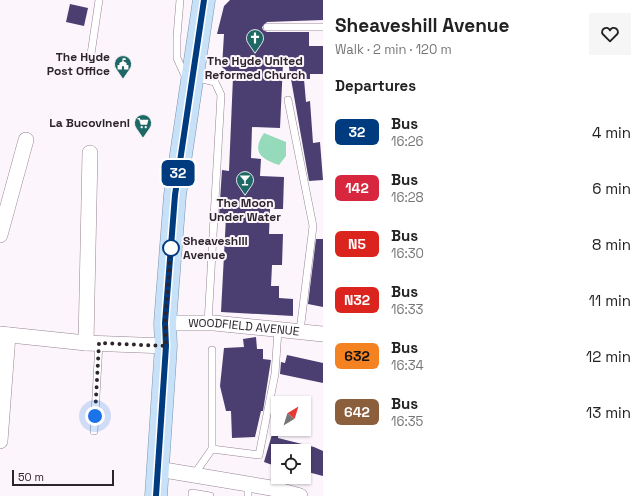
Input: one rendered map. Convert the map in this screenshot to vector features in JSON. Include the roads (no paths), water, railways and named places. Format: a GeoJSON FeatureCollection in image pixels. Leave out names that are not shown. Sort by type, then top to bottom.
{"type":"FeatureCollection","features":[{"type":"Feature","properties":{"kind":"main road"},"geometry":{"type":"LineString","coordinates":[[156,496],[166,346],[165,323],[175,195],[204,0]]}},
{"type":"Feature","properties":{"kind":"street"},"geometry":{"type":"LineString","coordinates":[[198,0],[204,0]]}},
{"type":"Feature","properties":{"kind":"street"},"geometry":{"type":"LineString","coordinates":[[0,235],[26,140]]}},
{"type":"Feature","properties":{"kind":"street"},"geometry":{"type":"LineString","coordinates":[[90,153],[93,343]]}},
{"type":"Feature","properties":{"kind":"street","name":"WOODFIELD AVENUE"},"geometry":{"type":"LineString","coordinates":[[165,323],[208,323],[323,334]]}},
{"type":"Feature","properties":{"kind":"street"},"geometry":{"type":"LineString","coordinates":[[0,441],[4,334],[93,343],[166,346]]}},
{"type":"Feature","properties":{"kind":"street"},"geometry":{"type":"LineString","coordinates":[[158,469],[248,490],[271,488],[300,496]]}},
{"type":"Feature","properties":{"kind":"lane"},"geometry":{"type":"LineString","coordinates":[[91,54],[98,0]]}},
{"type":"Feature","properties":{"kind":"lane"},"geometry":{"type":"LineString","coordinates":[[180,0],[176,36],[177,58],[191,82],[215,82],[221,95],[208,323]]}},
{"type":"Feature","properties":{"kind":"lane"},"geometry":{"type":"LineString","coordinates":[[268,27],[323,27]]}},
{"type":"Feature","properties":{"kind":"lane"},"geometry":{"type":"LineString","coordinates":[[288,100],[313,226],[300,331]]}},
{"type":"Feature","properties":{"kind":"lane"},"geometry":{"type":"LineString","coordinates":[[212,448],[259,455],[275,374],[278,330]]}},
{"type":"Feature","properties":{"kind":"lane"},"geometry":{"type":"LineString","coordinates":[[93,343],[94,431]]}},
{"type":"Feature","properties":{"kind":"lane"},"geometry":{"type":"LineString","coordinates":[[193,476],[212,448],[212,350]]}},
{"type":"Feature","properties":{"kind":"lane"},"geometry":{"type":"LineString","coordinates":[[192,496],[192,493],[210,496]]}},
{"type":"Feature","properties":{"kind":"place","name":"The Hyde United Reformed Church"},"geometry":{"type":"Point","coordinates":[255,53]}},
{"type":"Feature","properties":{"kind":"place","name":"The Hyde Post Office"},"geometry":{"type":"Point","coordinates":[123,79]}},
{"type":"Feature","properties":{"kind":"place","name":"La Bucovineni"},"geometry":{"type":"Point","coordinates":[143,138]}},
{"type":"Feature","properties":{"kind":"place","name":"The Moon Under Water"},"geometry":{"type":"Point","coordinates":[245,195]}},
{"type":"Feature","properties":{"kind":"place","name":"Sheaveshill Avenue"},"geometry":{"type":"Point","coordinates":[171,248]}}]}
